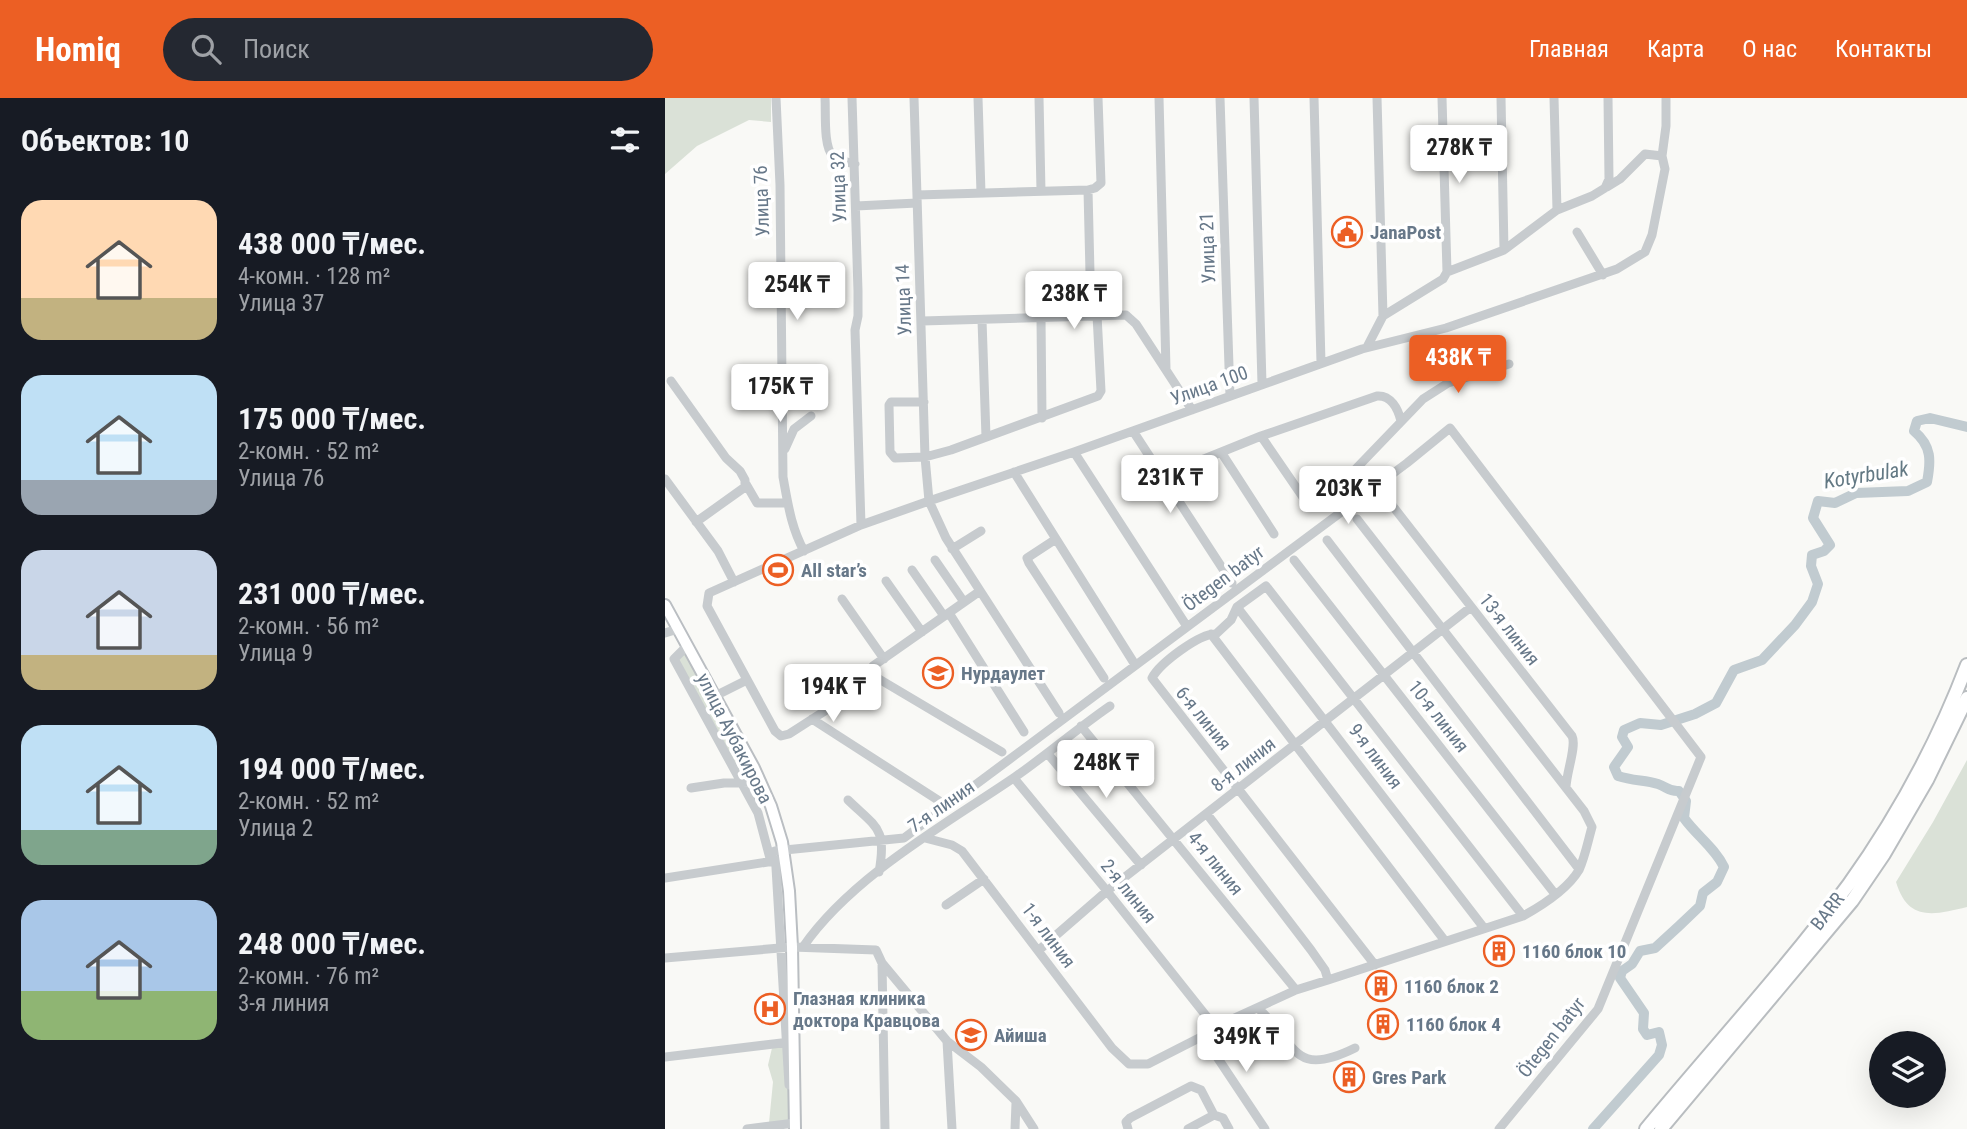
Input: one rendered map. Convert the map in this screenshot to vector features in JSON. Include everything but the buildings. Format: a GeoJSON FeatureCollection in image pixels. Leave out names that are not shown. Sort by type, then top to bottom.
{"type":"FeatureCollection","features":[{"type":"Feature","properties":{"kind":"highway","name":"BARR"},"geometry":{"type":"LineString","coordinates":[[1646,1129],[1806,938],[1850,881],[1913,781],[1967,665]]}},
{"type":"Feature","properties":{"kind":"highway","name":"BARR"},"geometry":{"type":"LineString","coordinates":[[1661,1129],[1852,901],[1917,799],[1967,698]]}},
{"type":"Feature","properties":{"kind":"main road","name":"улица Аубакирова"},"geometry":{"type":"LineString","coordinates":[[665,605],[761,782],[782,842],[798,947],[792,1042],[794,1127]]}},
{"type":"Feature","properties":{"kind":"street","name":"Улица 76"},"geometry":{"type":"LineString","coordinates":[[776,98],[780,185],[783,456],[787,502],[795,534],[804,551]]}},
{"type":"Feature","properties":{"kind":"street"},"geometry":{"type":"LineString","coordinates":[[825,98],[829,152],[836,158],[855,164]]}},
{"type":"Feature","properties":{"kind":"street","name":"Улица 32"},"geometry":{"type":"LineString","coordinates":[[852,98],[859,316],[855,330],[861,525]]}},
{"type":"Feature","properties":{"kind":"street","name":"Улица 14"},"geometry":{"type":"LineString","coordinates":[[914,98],[925,457],[929,501]]}},
{"type":"Feature","properties":{"kind":"street"},"geometry":{"type":"LineString","coordinates":[[978,98],[981,193]]}},
{"type":"Feature","properties":{"kind":"street"},"geometry":{"type":"LineString","coordinates":[[1039,98],[1041,191]]}},
{"type":"Feature","properties":{"kind":"street"},"geometry":{"type":"LineString","coordinates":[[856,206],[981,193],[1095,188],[1101,183],[1098,98]]}},
{"type":"Feature","properties":{"kind":"street"},"geometry":{"type":"LineString","coordinates":[[1159,98],[1166,371]]}},
{"type":"Feature","properties":{"kind":"street","name":"Улица 21"},"geometry":{"type":"LineString","coordinates":[[1220,98],[1230,396]]}},
{"type":"Feature","properties":{"kind":"street"},"geometry":{"type":"LineString","coordinates":[[1254,98],[1262,384]]}},
{"type":"Feature","properties":{"kind":"street"},"geometry":{"type":"LineString","coordinates":[[1314,98],[1321,363]]}},
{"type":"Feature","properties":{"kind":"street"},"geometry":{"type":"LineString","coordinates":[[1367,347],[1383,316],[1377,98]]}},
{"type":"Feature","properties":{"kind":"street"},"geometry":{"type":"LineString","coordinates":[[1383,316],[1443,279],[1447,272],[1442,98]]}},
{"type":"Feature","properties":{"kind":"street"},"geometry":{"type":"LineString","coordinates":[[1501,98],[1504,250]]}},
{"type":"Feature","properties":{"kind":"street"},"geometry":{"type":"LineString","coordinates":[[1554,98],[1557,210]]}},
{"type":"Feature","properties":{"kind":"street"},"geometry":{"type":"LineString","coordinates":[[1605,188],[1609,179],[1608,98]]}},
{"type":"Feature","properties":{"kind":"street"},"geometry":{"type":"LineString","coordinates":[[1447,272],[1504,250],[1557,210],[1593,196],[1620,179],[1644,154],[1662,156],[1666,98]]}},
{"type":"Feature","properties":{"kind":"street","name":"Улица 100"},"geometry":{"type":"LineString","coordinates":[[747,680],[707,606],[709,593],[861,525],[1367,347],[1446,328],[1617,270],[1645,252],[1652,234],[1665,169],[1662,156]]}},
{"type":"Feature","properties":{"kind":"street"},"geometry":{"type":"LineString","coordinates":[[924,402],[891,402],[889,405],[890,452],[895,458],[925,457],[986,438],[1100,394],[1088,190]]}},
{"type":"Feature","properties":{"kind":"street"},"geometry":{"type":"LineString","coordinates":[[1577,232],[1602,275]]}},
{"type":"Feature","properties":{"kind":"street"},"geometry":{"type":"LineString","coordinates":[[922,321],[1119,314],[1131,318],[1192,410]]}},
{"type":"Feature","properties":{"kind":"street"},"geometry":{"type":"LineString","coordinates":[[1041,318],[1042,418]]}},
{"type":"Feature","properties":{"kind":"street"},"geometry":{"type":"LineString","coordinates":[[982,320],[986,438]]}},
{"type":"Feature","properties":{"kind":"street"},"geometry":{"type":"LineString","coordinates":[[1261,436],[1309,506],[1319,507],[1423,399],[1448,383],[1509,364]]}},
{"type":"Feature","properties":{"kind":"street"},"geometry":{"type":"LineString","coordinates":[[671,381],[726,458],[740,471],[757,503],[787,502]]}},
{"type":"Feature","properties":{"kind":"street"},"geometry":{"type":"LineString","coordinates":[[1162,475],[1261,436],[1383,396],[1391,400],[1401,421]]}},
{"type":"Feature","properties":{"kind":"street"},"geometry":{"type":"LineString","coordinates":[[783,456],[794,429],[811,416]]}},
{"type":"Feature","properties":{"kind":"street","name":"Ötegen batyr"},"geometry":{"type":"LineString","coordinates":[[794,1127],[775,850],[904,838],[1407,463],[1450,428],[1700,757],[1598,1009],[1499,1129]]}},
{"type":"Feature","properties":{"kind":"street"},"geometry":{"type":"LineString","coordinates":[[1133,431],[1232,583]]}},
{"type":"Feature","properties":{"kind":"street"},"geometry":{"type":"LineString","coordinates":[[1074,452],[1186,625]]}},
{"type":"Feature","properties":{"kind":"street"},"geometry":{"type":"LineString","coordinates":[[1221,452],[1274,534]]}},
{"type":"Feature","properties":{"kind":"street"},"geometry":{"type":"LineString","coordinates":[[1014,472],[1134,663]]}},
{"type":"Feature","properties":{"kind":"street"},"geometry":{"type":"LineString","coordinates":[[665,479],[727,567],[734,582]]}},
{"type":"Feature","properties":{"kind":"street"},"geometry":{"type":"LineString","coordinates":[[696,522],[746,484]]}},
{"type":"Feature","properties":{"kind":"street","name":"13-я линия"},"geometry":{"type":"LineString","coordinates":[[1388,499],[1574,739],[1566,788]]}},
{"type":"Feature","properties":{"kind":"street"},"geometry":{"type":"LineString","coordinates":[[929,501],[952,549],[1059,713]]}},
{"type":"Feature","properties":{"kind":"street"},"geometry":{"type":"LineString","coordinates":[[1265,1129],[1203,1036],[1215,1027],[1296,990],[1523,916],[1569,884],[1579,869],[1592,827],[1584,811],[1357,519]]}},
{"type":"Feature","properties":{"kind":"street"},"geometry":{"type":"LineString","coordinates":[[952,549],[981,531]]}},
{"type":"Feature","properties":{"kind":"street"},"geometry":{"type":"LineString","coordinates":[[1056,539],[1027,558],[1104,678]]}},
{"type":"Feature","properties":{"kind":"street"},"geometry":{"type":"LineString","coordinates":[[1327,540],[1579,869]]}},
{"type":"Feature","properties":{"kind":"street"},"geometry":{"type":"LineString","coordinates":[[935,560],[964,602]]}},
{"type":"Feature","properties":{"kind":"street","name":"10-я линия"},"geometry":{"type":"LineString","coordinates":[[1294,560],[1555,894]]}},
{"type":"Feature","properties":{"kind":"street"},"geometry":{"type":"LineString","coordinates":[[912,570],[946,615],[1024,732]]}},
{"type":"Feature","properties":{"kind":"street"},"geometry":{"type":"LineString","coordinates":[[886,581],[922,632]]}},
{"type":"Feature","properties":{"kind":"street","name":"6-я линия"},"geometry":{"type":"LineString","coordinates":[[1353,699],[1266,586],[1237,607],[1216,634],[1211,634],[1179,652],[1157,669],[1151,678],[1375,965]]}},
{"type":"Feature","properties":{"kind":"street"},"geometry":{"type":"LineString","coordinates":[[870,682],[871,668],[980,591]]}},
{"type":"Feature","properties":{"kind":"street"},"geometry":{"type":"LineString","coordinates":[[842,599],[884,659]]}},
{"type":"Feature","properties":{"kind":"street","name":"9-я линия"},"geometry":{"type":"LineString","coordinates":[[1237,607],[1326,719],[1484,928]]}},
{"type":"Feature","properties":{"kind":"street","name":"8-я линия"},"geometry":{"type":"LineString","coordinates":[[1039,950],[1107,891],[1471,607]]}},
{"type":"Feature","properties":{"kind":"street"},"geometry":{"type":"LineString","coordinates":[[665,633],[678,629]]}},
{"type":"Feature","properties":{"kind":"street"},"geometry":{"type":"LineString","coordinates":[[1211,634],[1445,941]]}},
{"type":"Feature","properties":{"kind":"street"},"geometry":{"type":"LineString","coordinates":[[687,646],[674,659],[758,813],[771,862]]}},
{"type":"Feature","properties":{"kind":"street"},"geometry":{"type":"LineString","coordinates":[[715,696],[747,680],[775,731],[781,736],[789,734],[870,682],[882,680],[1002,752]]}},
{"type":"Feature","properties":{"kind":"street"},"geometry":{"type":"LineString","coordinates":[[1353,699],[1523,916]]}},
{"type":"Feature","properties":{"kind":"street","name":"7-я линия"},"geometry":{"type":"LineString","coordinates":[[798,947],[845,898],[925,838],[1048,754],[1110,706]]}},
{"type":"Feature","properties":{"kind":"street"},"geometry":{"type":"LineString","coordinates":[[812,719],[944,804]]}},
{"type":"Feature","properties":{"kind":"street","name":"4-я линия"},"geometry":{"type":"LineString","coordinates":[[1081,726],[1296,990]]}},
{"type":"Feature","properties":{"kind":"street"},"geometry":{"type":"LineString","coordinates":[[1048,754],[1141,865]]}},
{"type":"Feature","properties":{"kind":"street","name":"2-я линия"},"geometry":{"type":"LineString","coordinates":[[1014,778],[1215,1027]]}},
{"type":"Feature","properties":{"kind":"street"},"geometry":{"type":"LineString","coordinates":[[691,788],[761,782]]}},
{"type":"Feature","properties":{"kind":"street"},"geometry":{"type":"LineString","coordinates":[[848,800],[880,833],[882,855],[879,872]]}},
{"type":"Feature","properties":{"kind":"street"},"geometry":{"type":"LineString","coordinates":[[1207,814],[1311,950],[1325,970],[1328,980]]}},
{"type":"Feature","properties":{"kind":"street","name":"1-я линия"},"geometry":{"type":"LineString","coordinates":[[925,838],[952,845],[962,851],[1122,1060],[1136,1065],[1148,1064],[1203,1036]]}},
{"type":"Feature","properties":{"kind":"street"},"geometry":{"type":"LineString","coordinates":[[665,878],[785,859]]}},
{"type":"Feature","properties":{"kind":"street"},"geometry":{"type":"LineString","coordinates":[[946,905],[984,879]]}},
{"type":"Feature","properties":{"kind":"street"},"geometry":{"type":"LineString","coordinates":[[665,958],[798,947],[876,950],[882,963],[947,1041],[981,1067],[1016,1101],[1034,1129]]}},
{"type":"Feature","properties":{"kind":"street"},"geometry":{"type":"LineString","coordinates":[[882,963],[885,1129]]}},
{"type":"Feature","properties":{"kind":"street"},"geometry":{"type":"LineString","coordinates":[[1259,1009],[1303,1058],[1315,1061],[1333,1059],[1355,1048]]}},
{"type":"Feature","properties":{"kind":"street"},"geometry":{"type":"LineString","coordinates":[[947,1041],[952,1129]]}},
{"type":"Feature","properties":{"kind":"street"},"geometry":{"type":"LineString","coordinates":[[665,1057],[792,1042]]}},
{"type":"Feature","properties":{"kind":"street"},"geometry":{"type":"LineString","coordinates":[[1128,1129],[1126,1122],[1130,1118],[1191,1086],[1201,1090],[1214,1115],[1223,1118],[1229,1129]]}},
{"type":"Feature","properties":{"kind":"street"},"geometry":{"type":"LineString","coordinates":[[1015,1129],[1016,1101]]}},
{"type":"Feature","properties":{"kind":"street"},"geometry":{"type":"LineString","coordinates":[[1188,1129],[1214,1115]]}},
{"type":"Feature","properties":{"kind":"street"},"geometry":{"type":"LineString","coordinates":[[747,1129],[794,1127]]}},
{"type":"Feature","properties":{"kind":"shaded area"},"geometry":{"type":"Polygon","coordinates":[[[665,98],[771,98],[771,122],[749,120],[697,146],[665,174],[665,98]]]}},
{"type":"Feature","properties":{"kind":"shaded area"},"geometry":{"type":"Polygon","coordinates":[[[686,653],[754,778],[741,777],[677,659],[686,653]]]}},
{"type":"Feature","properties":{"kind":"shaded area"},"geometry":{"type":"Polygon","coordinates":[[[1967,760],[1967,907],[1933,913],[1915,910],[1901,895],[1896,882],[1967,760]]]}},
{"type":"Feature","properties":{"kind":"shaded area"},"geometry":{"type":"Polygon","coordinates":[[[787,1045],[792,1120],[769,1123],[773,1082],[768,1065],[772,1048],[787,1045]]]}},
{"type":"Feature","properties":{"kind":"waterway","name":"Kotyrbulak"},"geometry":{"type":"LineString","coordinates":[[1593,1129],[1659,1055],[1662,1045],[1659,1032],[1647,1035],[1643,1029],[1644,1013],[1620,978],[1622,971],[1632,964],[1640,951],[1655,948],[1700,906],[1703,893],[1717,882],[1724,867],[1684,818],[1686,801],[1679,791],[1618,776],[1614,767],[1628,747],[1622,737],[1624,730],[1640,723],[1661,725],[1695,714],[1716,703],[1734,670],[1762,660],[1795,625],[1812,602],[1818,584],[1811,566],[1812,555],[1824,551],[1830,545],[1813,518],[1818,501],[1835,503],[1856,493],[1908,491],[1927,482],[1929,454],[1924,442],[1914,431],[1917,421],[1930,418],[1967,427]]}},
{"type":"Feature","properties":{"kind":"place","name":"JanaPost"},"geometry":{"type":"Point","coordinates":[1347,232]}},
{"type":"Feature","properties":{"kind":"place","name":"All star’s"},"geometry":{"type":"Point","coordinates":[778,570]}},
{"type":"Feature","properties":{"kind":"place","name":"Нурдаулет"},"geometry":{"type":"Point","coordinates":[938,673]}},
{"type":"Feature","properties":{"kind":"place","name":"1160 блок 10"},"geometry":{"type":"Point","coordinates":[1499,951]}},
{"type":"Feature","properties":{"kind":"place","name":"1160 блок 2"},"geometry":{"type":"Point","coordinates":[1381,986]}},
{"type":"Feature","properties":{"kind":"place","name":"Глазная клиника доктора Кравцова"},"geometry":{"type":"Point","coordinates":[770,1009]}},
{"type":"Feature","properties":{"kind":"place","name":"1160 блок 4"},"geometry":{"type":"Point","coordinates":[1383,1024]}},
{"type":"Feature","properties":{"kind":"place","name":"Айиша"},"geometry":{"type":"Point","coordinates":[971,1035]}},
{"type":"Feature","properties":{"kind":"place","name":"Gres Park"},"geometry":{"type":"Point","coordinates":[1349,1077]}}]}
